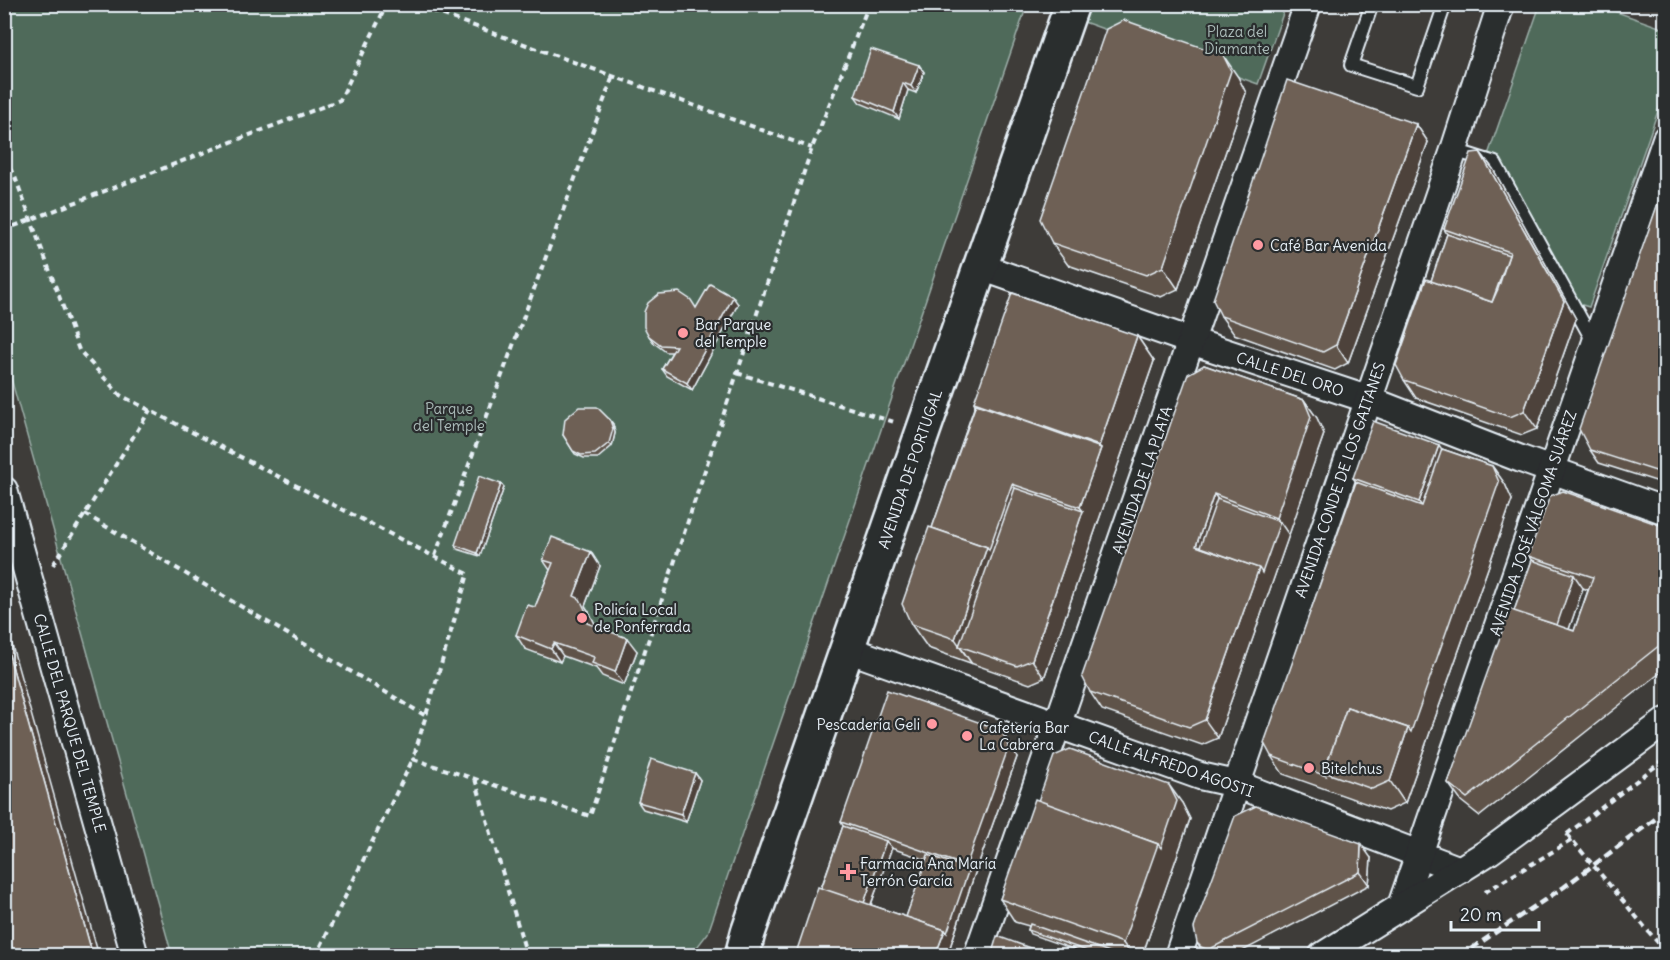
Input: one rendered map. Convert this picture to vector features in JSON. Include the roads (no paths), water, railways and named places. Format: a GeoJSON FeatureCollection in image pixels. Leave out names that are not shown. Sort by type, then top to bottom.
{"type":"FeatureCollection","features":[{"type":"Feature","properties":{"kind":"main road","name":"AVENIDA DE PORTUGAL"},"geometry":{"type":"LineString","coordinates":[[740,948],[1072,4]]}},
{"type":"Feature","properties":{"kind":"street","name":"AVENIDA DE LA PLATA"},"geometry":{"type":"LineString","coordinates":[[977,956],[1308,4]]}},
{"type":"Feature","properties":{"kind":"street","name":"AVENIDA CONDE DE LOS GAITANES"},"geometry":{"type":"LineString","coordinates":[[1178,956],[1454,150],[1501,4]]}},
{"type":"Feature","properties":{"kind":"street","name":"AVENIDA JOSÉ VÁLGOMA SUÁREZ"},"geometry":{"type":"LineString","coordinates":[[1401,906],[1665,139]]}},
{"type":"Feature","properties":{"kind":"street","name":"CALLE DEL ORO"},"geometry":{"type":"LineString","coordinates":[[981,267],[1191,341],[1367,399],[1665,511]]}},
{"type":"Feature","properties":{"kind":"street","name":"CALLE DEL PARQUE DEL TEMPLE"},"geometry":{"type":"LineString","coordinates":[[4,490],[135,956]]}},
{"type":"Feature","properties":{"kind":"street","name":"CALLE ALFREDO AGOSTI"},"geometry":{"type":"LineString","coordinates":[[847,649],[1200,776],[1236,784],[1460,870]]}},
{"type":"Feature","properties":{"kind":"street"},"geometry":{"type":"LineString","coordinates":[[1322,956],[1460,870],[1665,721]]}},
{"type":"Feature","properties":{"kind":"lane"},"geometry":{"type":"LineString","coordinates":[[1372,4],[1351,65],[1417,86],[1445,4]]}},
{"type":"Feature","properties":{"kind":"lane"},"geometry":{"type":"LineString","coordinates":[[1454,150],[1495,164],[1594,344]]}},
{"type":"Feature","properties":{"kind":"railway"},"geometry":{"type":"LineString","coordinates":[[1460,956],[1564,887],[1666,811]]}},
{"type":"Feature","properties":{"kind":"place","name":"Café Bar Avenida"},"geometry":{"type":"Point","coordinates":[1258,245]}},
{"type":"Feature","properties":{"kind":"place","name":"Bar Parque del Temple"},"geometry":{"type":"Point","coordinates":[683,333]}},
{"type":"Feature","properties":{"kind":"place","name":"Policía Local de Ponferrada"},"geometry":{"type":"Point","coordinates":[582,618]}},
{"type":"Feature","properties":{"kind":"place","name":"Pescadería Geli"},"geometry":{"type":"Point","coordinates":[932,724]}},
{"type":"Feature","properties":{"kind":"place","name":"Cafetería Bar La Cabrera"},"geometry":{"type":"Point","coordinates":[967,736]}},
{"type":"Feature","properties":{"kind":"place","name":"Bitelchus"},"geometry":{"type":"Point","coordinates":[1309,768]}},
{"type":"Feature","properties":{"kind":"place","name":"Farmacia Ana María Terrón García"},"geometry":{"type":"Point","coordinates":[848,872]}},
{"type":"Feature","properties":{"kind":"park label","name":"Plaza del Diamante"},"geometry":{"type":"Point","coordinates":[1237,40]}},
{"type":"Feature","properties":{"kind":"park label","name":"Parque del Temple"},"geometry":{"type":"Point","coordinates":[449,416]}}]}
